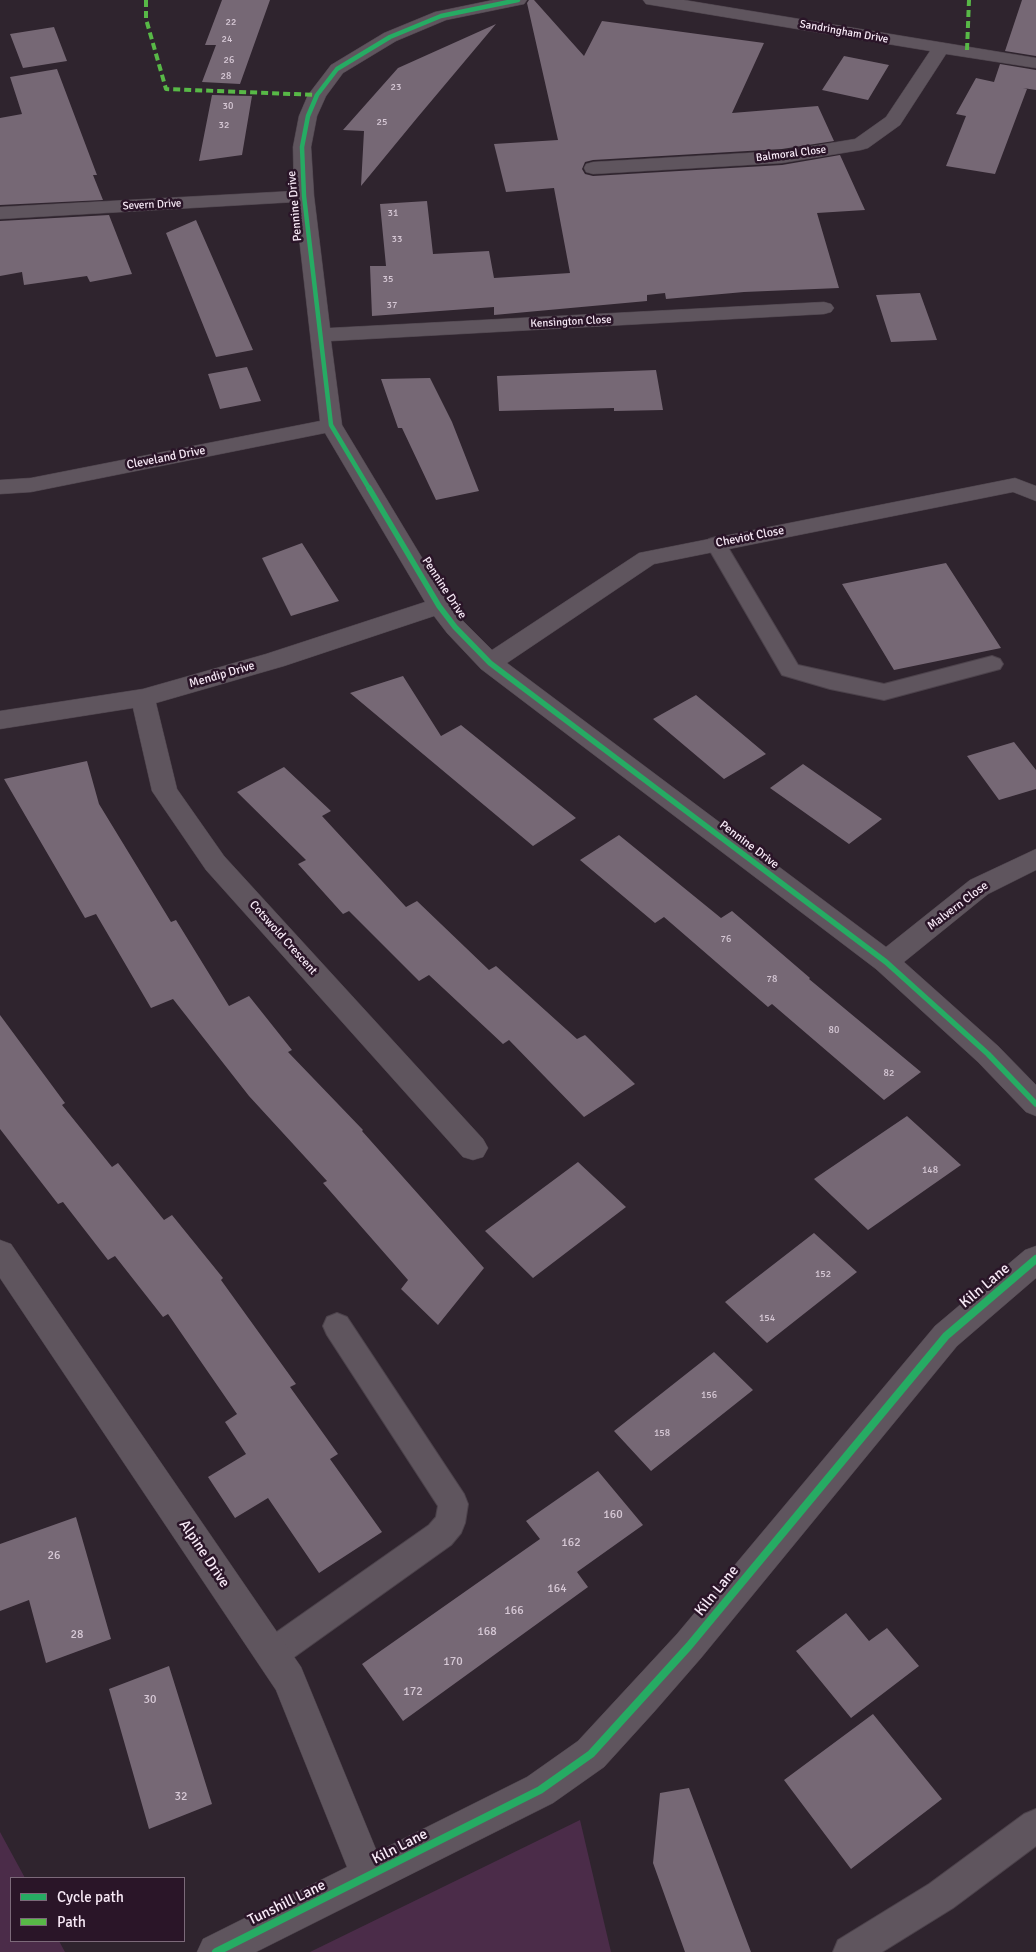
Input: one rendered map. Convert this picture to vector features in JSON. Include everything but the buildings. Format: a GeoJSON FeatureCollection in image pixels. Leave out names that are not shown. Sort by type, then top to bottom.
{"type":"FeatureCollection","features":[{"type":"Feature","properties":{"kind":"street","name":"Pennine Drive"},"geometry":{"type":"LineString","coordinates":[[518,0],[441,16],[390,37],[337,70],[316,95],[308,116],[302,147],[304,196],[331,426],[439,606],[455,627],[490,663],[886,962],[988,1054],[1036,1104]]}},
{"type":"Feature","properties":{"kind":"street","name":"Sandringham Drive"},"geometry":{"type":"LineString","coordinates":[[652,0],[775,13],[941,48],[967,50],[1036,63]]}},
{"type":"Feature","properties":{"kind":"street","name":"Balmoral Close"},"geometry":{"type":"LineString","coordinates":[[593,168],[782,157],[862,144],[893,121],[941,48]]}},
{"type":"Feature","properties":{"kind":"street","name":"Severn Drive"},"geometry":{"type":"LineString","coordinates":[[0,213],[304,196]]}},
{"type":"Feature","properties":{"kind":"street","name":"Kensington Close"},"geometry":{"type":"LineString","coordinates":[[319,335],[824,308]]}},
{"type":"Feature","properties":{"kind":"street","name":"Cleveland Drive"},"geometry":{"type":"LineString","coordinates":[[0,486],[31,485],[331,426]]}},
{"type":"Feature","properties":{"kind":"street","name":"Cheviot Close"},"geometry":{"type":"LineString","coordinates":[[490,663],[647,558],[1015,485],[1036,494]]}},
{"type":"Feature","properties":{"kind":"street","name":"Mendip Drive"},"geometry":{"type":"LineString","coordinates":[[0,720],[144,698],[275,660],[439,606]]}},
{"type":"Feature","properties":{"kind":"street","name":"Cotswold Crescent"},"geometry":{"type":"LineString","coordinates":[[144,698],[165,791],[215,863],[473,1148]]}},
{"type":"Feature","properties":{"kind":"street","name":"Malvern Close"},"geometry":{"type":"LineString","coordinates":[[886,962],[979,887],[1036,860]]}},
{"type":"Feature","properties":{"kind":"street","name":"Alpine Drive"},"geometry":{"type":"LineString","coordinates":[[0,1253],[289,1680],[369,1877]]}},
{"type":"Feature","properties":{"kind":"street","name":"Kiln Lane"},"geometry":{"type":"LineString","coordinates":[[369,1877],[540,1790],[591,1754],[660,1680],[946,1336],[1036,1259]]}},
{"type":"Feature","properties":{"kind":"street","name":"Tunshill Lane"},"geometry":{"type":"LineString","coordinates":[[216,1952],[369,1877]]}},
{"type":"Feature","properties":{"kind":"lane"},"geometry":{"type":"LineString","coordinates":[[716,544],[790,670],[884,692],[992,664]]}},
{"type":"Feature","properties":{"kind":"lane"},"geometry":{"type":"LineString","coordinates":[[272,1654],[440,1535],[450,1523],[453,1504],[337,1326]]}},
{"type":"Feature","properties":{"kind":"lane"},"geometry":{"type":"LineString","coordinates":[[850,1952],[940,1896],[1036,1826]]}},
{"type":"Feature","properties":{"kind":"shaded area"},"geometry":{"type":"Polygon","coordinates":[[[580,1820],[611,1952],[310,1952],[580,1820]]]}},
{"type":"Feature","properties":{"kind":"shaded area"},"geometry":{"type":"Polygon","coordinates":[[[0,1832],[24,1877],[10,1877],[10,1942],[60,1942],[65,1952],[0,1952],[0,1832]]]}},
{"type":"Feature","properties":{"kind":"marked path"},"geometry":{"type":"LineString","coordinates":[[146,0],[146,19],[166,89],[317,95]]}},
{"type":"Feature","properties":{"kind":"marked path"},"geometry":{"type":"LineString","coordinates":[[967,50],[969,0]]}},
{"type":"Feature","properties":{"kind":"cycle path"},"geometry":{"type":"LineString","coordinates":[[518,0],[441,16],[390,37],[337,69],[317,95],[308,116],[302,147],[304,196],[331,425],[439,606],[455,627],[490,663],[886,962],[988,1054],[1036,1104]]}},
{"type":"Feature","properties":{"kind":"cycle path"},"geometry":{"type":"LineString","coordinates":[[216,1952],[540,1790],[591,1754],[689,1646],[946,1336],[1036,1259]]}}]}
